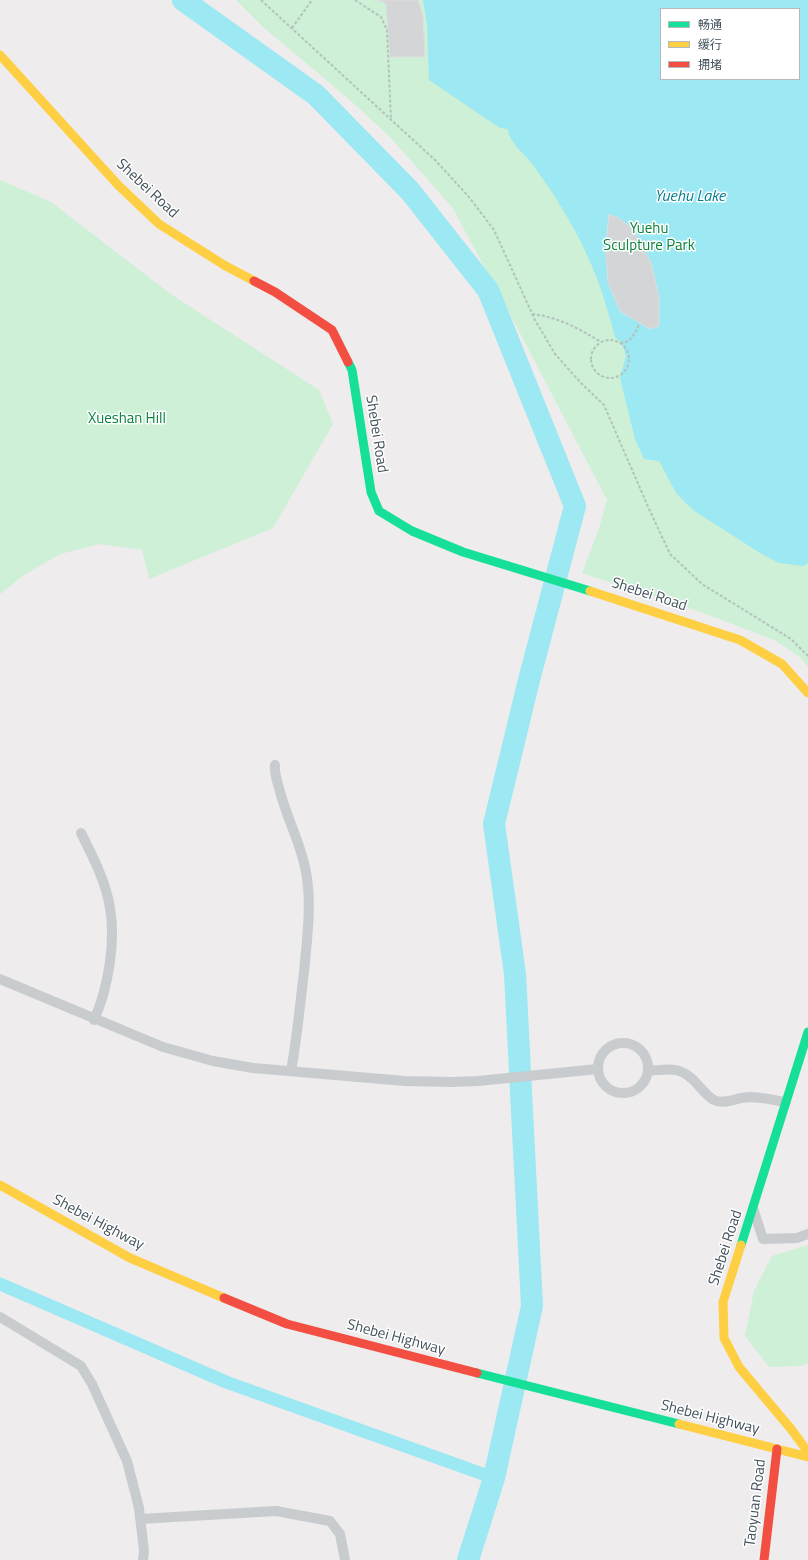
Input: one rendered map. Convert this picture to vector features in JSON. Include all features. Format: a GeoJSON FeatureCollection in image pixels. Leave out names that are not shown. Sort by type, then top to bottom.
{"type":"FeatureCollection","features":[{"type":"Feature","properties":{"kind":"main road","name":"Shebei Road"},"geometry":{"type":"LineString","coordinates":[[0,55],[118,185],[159,224],[224,265],[275,292],[332,330],[352,370],[371,492],[379,511],[412,531],[463,552],[585,589],[740,640],[782,664],[808,693]]}},
{"type":"Feature","properties":{"kind":"main road","name":"Shebei Road"},"geometry":{"type":"LineString","coordinates":[[808,1032],[806,1043],[723,1302],[724,1338],[738,1367],[791,1429],[808,1452]]}},
{"type":"Feature","properties":{"kind":"main road","name":"Shebei Highway"},"geometry":{"type":"LineString","coordinates":[[0,1185],[130,1258],[287,1324],[554,1394],[808,1457]]}},
{"type":"Feature","properties":{"kind":"main road","name":"Taoyuan Road"},"geometry":{"type":"LineString","coordinates":[[764,1560],[777,1449]]}},
{"type":"Feature","properties":{"kind":"street"},"geometry":{"type":"LineString","coordinates":[[275,765],[274,771],[282,802],[302,854],[306,873],[308,903],[307,945],[301,1004],[291,1071]]}},
{"type":"Feature","properties":{"kind":"street"},"geometry":{"type":"LineString","coordinates":[[81,833],[92,855],[104,888],[110,908],[112,927],[111,951],[104,992],[100,1008],[94,1020]]}},
{"type":"Feature","properties":{"kind":"street"},"geometry":{"type":"LineString","coordinates":[[0,980],[94,1020],[163,1047],[213,1062],[253,1068],[405,1081],[478,1081],[598,1069]]}},
{"type":"Feature","properties":{"kind":"street"},"geometry":{"type":"LineString","coordinates":[[618,1042],[635,1044],[644,1052],[648,1061],[649,1071],[645,1082],[640,1087],[629,1093],[618,1093],[608,1088],[601,1081],[598,1069],[599,1058],[606,1048],[618,1042]]}},
{"type":"Feature","properties":{"kind":"street"},"geometry":{"type":"LineString","coordinates":[[649,1071],[669,1068],[682,1072],[715,1101],[731,1101],[757,1097],[786,1102]]}},
{"type":"Feature","properties":{"kind":"street"},"geometry":{"type":"LineString","coordinates":[[753,1208],[763,1239],[797,1238],[808,1234]]}},
{"type":"Feature","properties":{"kind":"street"},"geometry":{"type":"LineString","coordinates":[[0,1317],[81,1366],[92,1384],[127,1461],[140,1518],[144,1551],[143,1560]]}},
{"type":"Feature","properties":{"kind":"street"},"geometry":{"type":"LineString","coordinates":[[140,1518],[276,1511],[330,1521],[340,1534],[345,1560]]}},
{"type":"Feature","properties":{"kind":"path"},"geometry":{"type":"LineString","coordinates":[[261,0],[436,161],[469,197],[494,230],[532,314],[555,354],[581,383],[604,405],[648,509],[670,554],[702,584],[791,639],[808,656]]}},
{"type":"Feature","properties":{"kind":"path"},"geometry":{"type":"LineString","coordinates":[[292,28],[312,0]]}},
{"type":"Feature","properties":{"kind":"path"},"geometry":{"type":"LineString","coordinates":[[355,0],[382,17],[387,30],[392,120]]}},
{"type":"Feature","properties":{"kind":"path"},"geometry":{"type":"LineString","coordinates":[[532,314],[564,322],[601,342]]}},
{"type":"Feature","properties":{"kind":"path"},"geometry":{"type":"LineString","coordinates":[[620,343],[629,341],[637,330],[639,323]]}},
{"type":"Feature","properties":{"kind":"path"},"geometry":{"type":"LineString","coordinates":[[614,340],[620,343],[628,352],[629,359],[625,371],[620,376],[614,378],[602,378],[596,374],[590,363],[592,350],[601,342],[614,340]]}},
{"type":"Feature","properties":{"kind":"green space","name":"Yuehu Lake"},"geometry":{"type":"Polygon","coordinates":[[[236,0],[808,0],[808,667],[799,656],[774,640],[706,614],[582,573],[599,529],[607,500],[452,207],[390,137],[350,100],[263,27],[236,0]]]}},
{"type":"Feature","properties":{"kind":"green space","name":"Xueshan Hill"},"geometry":{"type":"Polygon","coordinates":[[[0,180],[51,202],[172,295],[319,390],[333,424],[273,528],[149,579],[142,550],[100,544],[60,554],[24,575],[0,594],[0,180]]]}},
{"type":"Feature","properties":{"kind":"green space"},"geometry":{"type":"Polygon","coordinates":[[[808,1245],[808,1363],[801,1366],[769,1367],[745,1336],[754,1291],[772,1256],[808,1245]]]}},
{"type":"Feature","properties":{"kind":"water","name":"Yuehu Lake"},"geometry":{"type":"Polygon","coordinates":[[[423,0],[808,0],[808,563],[803,566],[779,563],[760,553],[693,510],[676,493],[659,461],[644,459],[635,439],[620,378],[626,356],[622,343],[615,337],[602,292],[578,236],[548,186],[533,165],[514,144],[508,129],[500,128],[429,80],[427,24],[423,0]]]}},
{"type":"Feature","properties":{"kind":"building"},"geometry":{"type":"Polygon","coordinates":[[[378,0],[418,0],[423,15],[425,57],[390,57],[386,4],[378,0]]]}},
{"type":"Feature","properties":{"kind":"building"},"geometry":{"type":"Polygon","coordinates":[[[609,215],[617,217],[632,228],[651,263],[659,297],[659,326],[650,329],[620,311],[608,282],[606,254],[609,215]]]}},
{"type":"Feature","properties":{"kind":"waterway"},"geometry":{"type":"LineString","coordinates":[[183,0],[316,95],[410,191],[488,290],[575,506],[529,680],[494,824],[515,974],[532,1306],[494,1478],[468,1560]]}},
{"type":"Feature","properties":{"kind":"waterway"},"geometry":{"type":"LineString","coordinates":[[0,1284],[226,1382],[494,1478]]}},
{"type":"Feature","properties":{"kind":"traffic: fast"},"geometry":{"type":"LineString","coordinates":[[348,362],[352,370],[371,492],[379,511],[412,531],[463,552],[590,591]]}},
{"type":"Feature","properties":{"kind":"traffic: fast"},"geometry":{"type":"LineString","coordinates":[[741,1245],[808,1032]]}},
{"type":"Feature","properties":{"kind":"traffic: fast"},"geometry":{"type":"LineString","coordinates":[[477,1373],[679,1424]]}},
{"type":"Feature","properties":{"kind":"traffic: slow"},"geometry":{"type":"LineString","coordinates":[[0,55],[118,185],[159,224],[224,265],[254,281]]}},
{"type":"Feature","properties":{"kind":"traffic: slow"},"geometry":{"type":"LineString","coordinates":[[590,591],[740,640],[782,664],[808,693]]}},
{"type":"Feature","properties":{"kind":"traffic: slow"},"geometry":{"type":"LineString","coordinates":[[0,1185],[130,1258],[224,1298]]}},
{"type":"Feature","properties":{"kind":"traffic: slow"},"geometry":{"type":"LineString","coordinates":[[741,1245],[723,1302],[724,1338],[739,1367],[791,1429],[808,1452]]}},
{"type":"Feature","properties":{"kind":"traffic: slow"},"geometry":{"type":"LineString","coordinates":[[679,1424],[808,1457]]}},
{"type":"Feature","properties":{"kind":"traffic: jam"},"geometry":{"type":"LineString","coordinates":[[254,281],[275,292],[332,330],[348,362]]}},
{"type":"Feature","properties":{"kind":"traffic: jam"},"geometry":{"type":"LineString","coordinates":[[224,1298],[287,1324],[477,1373]]}},
{"type":"Feature","properties":{"kind":"traffic: jam"},"geometry":{"type":"LineString","coordinates":[[764,1560],[777,1449]]}},
{"type":"Feature","properties":{"kind":"park label","name":"Yuehu Sculpture Park"},"geometry":{"type":"Point","coordinates":[649,238]}}]}
